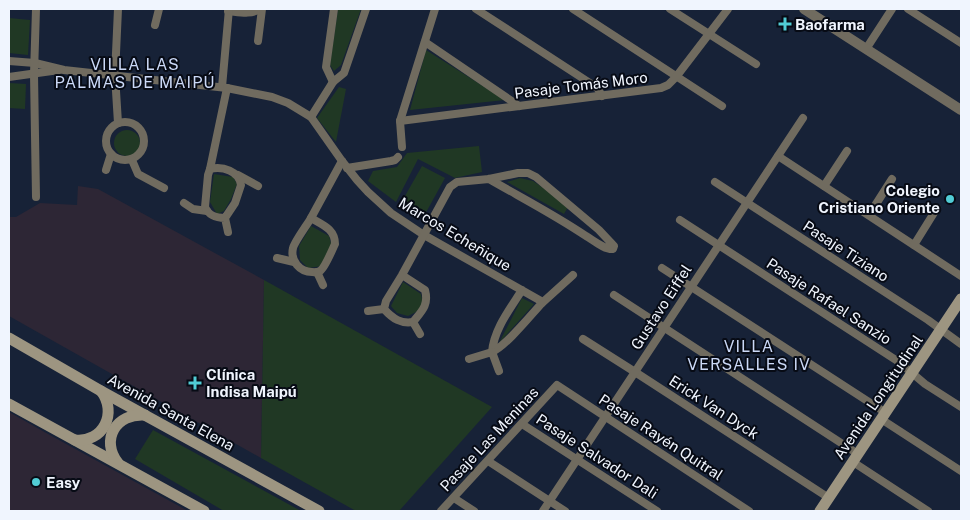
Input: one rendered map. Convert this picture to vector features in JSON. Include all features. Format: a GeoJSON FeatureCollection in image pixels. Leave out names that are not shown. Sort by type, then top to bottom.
{"type":"FeatureCollection","features":[{"type":"Feature","properties":{"kind":"main road","name":"Avenida Longitudinal"},"geometry":{"type":"LineString","coordinates":[[826,507],[883,416],[961,299]]}},
{"type":"Feature","properties":{"kind":"main road","name":"Avenida Santa Elena"},"geometry":{"type":"LineString","coordinates":[[9,338],[319,511]]}},
{"type":"Feature","properties":{"kind":"main road"},"geometry":{"type":"LineString","coordinates":[[74,439],[88,439],[104,427],[108,418],[109,408],[101,391]]}},
{"type":"Feature","properties":{"kind":"main road"},"geometry":{"type":"LineString","coordinates":[[9,404],[204,511]]}},
{"type":"Feature","properties":{"kind":"main road"},"geometry":{"type":"LineString","coordinates":[[119,464],[110,444],[114,430],[124,419],[138,414],[145,415]]}},
{"type":"Feature","properties":{"kind":"street"},"geometry":{"type":"LineString","coordinates":[[36,9],[34,74],[36,197]]}},
{"type":"Feature","properties":{"kind":"street"},"geometry":{"type":"LineString","coordinates":[[118,9],[115,76],[118,123]]}},
{"type":"Feature","properties":{"kind":"street"},"geometry":{"type":"LineString","coordinates":[[155,25],[159,9]]}},
{"type":"Feature","properties":{"kind":"street"},"geometry":{"type":"LineString","coordinates":[[225,218],[214,217],[205,207],[208,175],[224,87],[228,10],[253,12],[261,9]]}},
{"type":"Feature","properties":{"kind":"street"},"geometry":{"type":"LineString","coordinates":[[258,41],[261,9]]}},
{"type":"Feature","properties":{"kind":"street"},"geometry":{"type":"LineString","coordinates":[[333,82],[326,66],[334,9]]}},
{"type":"Feature","properties":{"kind":"street"},"geometry":{"type":"LineString","coordinates":[[311,117],[333,82],[344,73],[366,9]]}},
{"type":"Feature","properties":{"kind":"street"},"geometry":{"type":"LineString","coordinates":[[402,147],[400,121],[435,9]]}},
{"type":"Feature","properties":{"kind":"street"},"geometry":{"type":"LineString","coordinates":[[476,9],[594,85],[602,96]]}},
{"type":"Feature","properties":{"kind":"street"},"geometry":{"type":"LineString","coordinates":[[573,9],[722,106]]}},
{"type":"Feature","properties":{"kind":"street"},"geometry":{"type":"LineString","coordinates":[[670,9],[756,64]]}},
{"type":"Feature","properties":{"kind":"street","name":"Pasaje Tomás Moro"},"geometry":{"type":"LineString","coordinates":[[400,121],[661,88],[668,85],[676,76],[728,9]]}},
{"type":"Feature","properties":{"kind":"street"},"geometry":{"type":"LineString","coordinates":[[804,9],[961,110]]}},
{"type":"Feature","properties":{"kind":"street"},"geometry":{"type":"LineString","coordinates":[[866,49],[892,9]]}},
{"type":"Feature","properties":{"kind":"street"},"geometry":{"type":"LineString","coordinates":[[908,9],[961,43]]}},
{"type":"Feature","properties":{"kind":"street"},"geometry":{"type":"LineString","coordinates":[[425,42],[519,106]]}},
{"type":"Feature","properties":{"kind":"street","name":"Marcos Echeñique"},"geometry":{"type":"LineString","coordinates":[[9,61],[35,63],[64,70],[224,87],[281,100],[296,106],[311,117],[347,168],[379,203],[407,225],[542,302]]}},
{"type":"Feature","properties":{"kind":"street","name":"Marcos Echeñique"},"geometry":{"type":"LineString","coordinates":[[9,77],[64,70]]}},
{"type":"Feature","properties":{"kind":"street","name":"Gustavo Eiffel"},"geometry":{"type":"LineString","coordinates":[[543,511],[802,118]]}},
{"type":"Feature","properties":{"kind":"street"},"geometry":{"type":"LineString","coordinates":[[118,123],[133,123],[144,134],[143,150],[132,160],[120,160],[107,149],[106,137],[108,131],[118,123]]}},
{"type":"Feature","properties":{"kind":"street"},"geometry":{"type":"LineString","coordinates":[[824,186],[847,151]]}},
{"type":"Feature","properties":{"kind":"street"},"geometry":{"type":"LineString","coordinates":[[106,170],[111,154]]}},
{"type":"Feature","properties":{"kind":"street"},"geometry":{"type":"LineString","coordinates":[[778,156],[961,276]]}},
{"type":"Feature","properties":{"kind":"street"},"geometry":{"type":"LineString","coordinates":[[347,168],[392,161],[398,157]]}},
{"type":"Feature","properties":{"kind":"street"},"geometry":{"type":"LineString","coordinates":[[132,160],[138,174],[164,188]]}},
{"type":"Feature","properties":{"kind":"street"},"geometry":{"type":"LineString","coordinates":[[294,262],[293,248],[342,161]]}},
{"type":"Feature","properties":{"kind":"street"},"geometry":{"type":"LineString","coordinates":[[210,169],[216,168],[230,171],[258,186]]}},
{"type":"Feature","properties":{"kind":"street"},"geometry":{"type":"LineString","coordinates":[[384,309],[386,301],[447,193],[453,184],[457,182],[489,179],[518,173],[533,175],[599,230],[614,246],[613,249],[609,249],[594,241],[566,222],[489,179]]}},
{"type":"Feature","properties":{"kind":"street"},"geometry":{"type":"LineString","coordinates":[[228,232],[225,218],[235,203],[241,185],[238,174]]}},
{"type":"Feature","properties":{"kind":"street"},"geometry":{"type":"LineString","coordinates":[[869,215],[892,179]]}},
{"type":"Feature","properties":{"kind":"street","name":"Pasaje Tiziano"},"geometry":{"type":"LineString","coordinates":[[715,182],[928,320],[961,344]]}},
{"type":"Feature","properties":{"kind":"street"},"geometry":{"type":"LineString","coordinates":[[184,203],[193,209],[207,211]]}},
{"type":"Feature","properties":{"kind":"street"},"geometry":{"type":"LineString","coordinates":[[566,222],[574,208]]}},
{"type":"Feature","properties":{"kind":"street"},"geometry":{"type":"LineString","coordinates":[[914,245],[937,208]]}},
{"type":"Feature","properties":{"kind":"street"},"geometry":{"type":"LineString","coordinates":[[277,258],[294,262],[308,272],[317,272],[322,269],[335,241],[331,230],[311,218]]}},
{"type":"Feature","properties":{"kind":"street","name":"Pasaje Rafael Sanzio"},"geometry":{"type":"LineString","coordinates":[[680,220],[899,362],[926,384],[961,407]]}},
{"type":"Feature","properties":{"kind":"street"},"geometry":{"type":"LineString","coordinates":[[662,268],[883,416],[961,471]]}},
{"type":"Feature","properties":{"kind":"street"},"geometry":{"type":"LineString","coordinates":[[317,272],[323,285]]}},
{"type":"Feature","properties":{"kind":"street"},"geometry":{"type":"LineString","coordinates":[[469,359],[498,349],[542,302],[573,274]]}},
{"type":"Feature","properties":{"kind":"street"},"geometry":{"type":"LineString","coordinates":[[368,310],[384,309],[398,321],[413,322],[426,304],[426,294],[425,290],[402,275]]}},
{"type":"Feature","properties":{"kind":"street","name":"Marcos Echeñique"},"geometry":{"type":"LineString","coordinates":[[492,352],[492,344],[497,332],[522,290]]}},
{"type":"Feature","properties":{"kind":"street"},"geometry":{"type":"LineString","coordinates":[[614,295],[856,458],[928,511]]}},
{"type":"Feature","properties":{"kind":"street"},"geometry":{"type":"LineString","coordinates":[[413,322],[420,334]]}},
{"type":"Feature","properties":{"kind":"street","name":"Erick Van Dyck"},"geometry":{"type":"LineString","coordinates":[[583,339],[636,372],[826,507]]}},
{"type":"Feature","properties":{"kind":"street"},"geometry":{"type":"LineString","coordinates":[[492,352],[499,371]]}},
{"type":"Feature","properties":{"kind":"street","name":"Pasaje Rayén Quitral"},"geometry":{"type":"LineString","coordinates":[[557,385],[749,511]]}},
{"type":"Feature","properties":{"kind":"street","name":"Pasaje Las Meninas"},"geometry":{"type":"LineString","coordinates":[[442,511],[557,385]]}},
{"type":"Feature","properties":{"kind":"street","name":"Pasaje Salvador Dali"},"geometry":{"type":"LineString","coordinates":[[522,424],[657,511]]}},
{"type":"Feature","properties":{"kind":"street"},"geometry":{"type":"LineString","coordinates":[[488,460],[565,511]]}},
{"type":"Feature","properties":{"kind":"street"},"geometry":{"type":"LineString","coordinates":[[454,498],[474,511]]}},
{"type":"Feature","properties":{"kind":"shaded area","name":"Clínica Indisa Maipú"},"geometry":{"type":"Polygon","coordinates":[[[78,186],[98,189],[264,280],[261,458],[9,316],[9,217],[16,217],[40,203],[77,205],[78,186]]]}},
{"type":"Feature","properties":{"kind":"shaded area"},"geometry":{"type":"Polygon","coordinates":[[[9,412],[48,434],[188,511],[9,511],[9,412]]]}},
{"type":"Feature","properties":{"kind":"green space"},"geometry":{"type":"Polygon","coordinates":[[[338,9],[361,9],[341,65],[334,71],[330,65],[338,9]]]}},
{"type":"Feature","properties":{"kind":"green space"},"geometry":{"type":"Polygon","coordinates":[[[9,18],[30,20],[28,55],[9,53],[9,18]]]}},
{"type":"Feature","properties":{"kind":"green space"},"geometry":{"type":"Polygon","coordinates":[[[426,50],[505,100],[410,110],[426,50]]]}},
{"type":"Feature","properties":{"kind":"green space"},"geometry":{"type":"Polygon","coordinates":[[[9,83],[26,84],[25,109],[9,108],[9,83]]]}},
{"type":"Feature","properties":{"kind":"green space"},"geometry":{"type":"Polygon","coordinates":[[[339,87],[346,89],[336,142],[317,118],[339,87]]]}},
{"type":"Feature","properties":{"kind":"green space"},"geometry":{"type":"Polygon","coordinates":[[[127,130],[136,134],[140,143],[136,152],[127,156],[118,152],[114,143],[118,134],[127,130]]]}},
{"type":"Feature","properties":{"kind":"green space"},"geometry":{"type":"Polygon","coordinates":[[[479,146],[482,172],[455,178],[418,159],[396,202],[368,181],[373,171],[397,167],[407,153],[479,146]]]}},
{"type":"Feature","properties":{"kind":"green space"},"geometry":{"type":"Polygon","coordinates":[[[422,166],[445,178],[424,216],[401,203],[422,166]]]}},
{"type":"Feature","properties":{"kind":"green space"},"geometry":{"type":"Polygon","coordinates":[[[214,174],[233,177],[237,184],[224,211],[217,214],[210,202],[214,174]]]}},
{"type":"Feature","properties":{"kind":"green space"},"geometry":{"type":"Polygon","coordinates":[[[520,178],[533,181],[569,205],[564,214],[507,182],[520,178]]]}},
{"type":"Feature","properties":{"kind":"green space"},"geometry":{"type":"Polygon","coordinates":[[[311,226],[329,236],[332,247],[322,266],[308,268],[300,260],[299,246],[311,226]]]}},
{"type":"Feature","properties":{"kind":"green space"},"geometry":{"type":"Polygon","coordinates":[[[264,280],[492,407],[399,511],[356,511],[261,458],[264,280]]]}},
{"type":"Feature","properties":{"kind":"green space"},"geometry":{"type":"Polygon","coordinates":[[[403,282],[421,294],[423,304],[416,312],[408,316],[397,313],[391,306],[403,282]]]}},
{"type":"Feature","properties":{"kind":"green space"},"geometry":{"type":"Polygon","coordinates":[[[522,298],[534,304],[499,343],[522,298]]]}},
{"type":"Feature","properties":{"kind":"green space"},"geometry":{"type":"Polygon","coordinates":[[[153,430],[301,511],[224,511],[135,459],[153,430]]]}},
{"type":"Feature","properties":{"kind":"place","name":"Baofarma"},"geometry":{"type":"Point","coordinates":[785,24]}},
{"type":"Feature","properties":{"kind":"place","name":"Colegio Cristiano Oriente"},"geometry":{"type":"Point","coordinates":[950,199]}},
{"type":"Feature","properties":{"kind":"place","name":"Clínica Indisa Maipú"},"geometry":{"type":"Point","coordinates":[195,383]}},
{"type":"Feature","properties":{"kind":"place","name":"Easy"},"geometry":{"type":"Point","coordinates":[36,482]}},
{"type":"Feature","properties":{"kind":"district","name":"VILLA LAS PALMAS DE MAIPÚ"},"geometry":{"type":"Point","coordinates":[135,73]}},
{"type":"Feature","properties":{"kind":"district","name":"VILLA VERSALLES IV"},"geometry":{"type":"Point","coordinates":[749,355]}}]}
